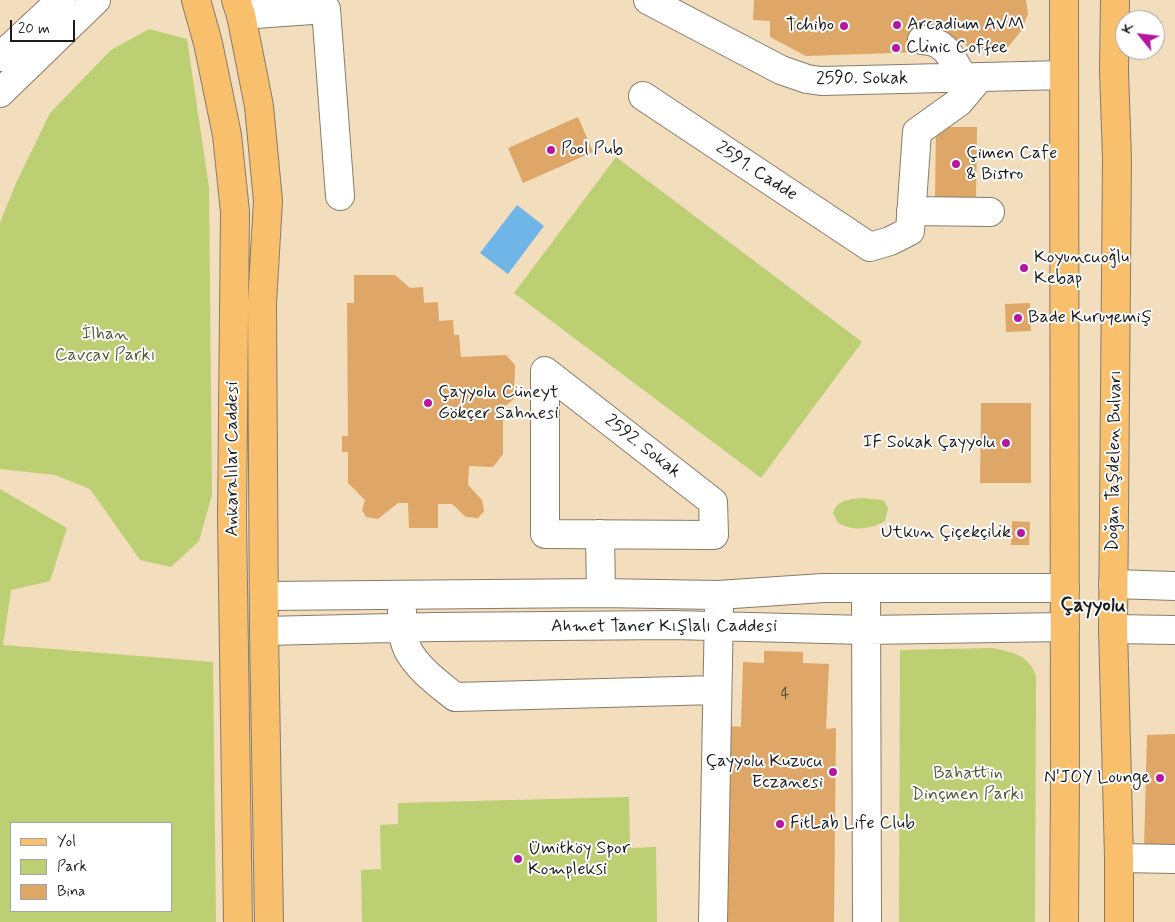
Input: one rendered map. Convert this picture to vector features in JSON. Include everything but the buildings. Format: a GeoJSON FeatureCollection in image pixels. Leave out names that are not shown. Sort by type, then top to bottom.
{"type":"FeatureCollection","features":[{"type":"Feature","properties":{"kind":"main road","name":"Ankaralılar Caddesi"},"geometry":{"type":"LineString","coordinates":[[196,0],[219,88],[227,135],[235,212],[232,508],[238,922]]}},
{"type":"Feature","properties":{"kind":"main road"},"geometry":{"type":"LineString","coordinates":[[1064,0],[1064,922]]}},
{"type":"Feature","properties":{"kind":"main road","name":"Doğan Taşdelen Bulvarı"},"geometry":{"type":"LineString","coordinates":[[1115,0],[1114,71],[1117,169],[1113,629],[1119,922]]}},
{"type":"Feature","properties":{"kind":"main road","name":"Ankaralılar Caddesi"},"geometry":{"type":"LineString","coordinates":[[238,8],[260,106],[268,201],[262,304],[264,631],[269,922]]}},
{"type":"Feature","properties":{"kind":"main road"},"geometry":{"type":"LineString","coordinates":[[234,618],[265,596]]}},
{"type":"Feature","properties":{"kind":"main road"},"geometry":{"type":"LineString","coordinates":[[234,618],[264,631]]}},
{"type":"Feature","properties":{"kind":"street"},"geometry":{"type":"LineString","coordinates":[[0,57],[61,0]]}},
{"type":"Feature","properties":{"kind":"street"},"geometry":{"type":"LineString","coordinates":[[0,93],[96,0]]}},
{"type":"Feature","properties":{"kind":"street","name":"2590. Sokak"},"geometry":{"type":"LineString","coordinates":[[648,0],[770,65],[807,79],[820,81],[1064,75]]}},
{"type":"Feature","properties":{"kind":"street"},"geometry":{"type":"LineString","coordinates":[[238,8],[326,8],[340,196]]}},
{"type":"Feature","properties":{"kind":"street"},"geometry":{"type":"LineString","coordinates":[[922,40],[933,40],[941,44],[971,77],[968,93],[917,132],[911,211],[990,212]]}},
{"type":"Feature","properties":{"kind":"street","name":"2591. Cadde"},"geometry":{"type":"LineString","coordinates":[[642,96],[870,247],[890,241],[910,231],[911,211]]}},
{"type":"Feature","properties":{"kind":"street","name":"2592. Sokak"},"geometry":{"type":"LineString","coordinates":[[545,371],[713,502],[714,535],[600,534],[545,534],[545,371]]}},
{"type":"Feature","properties":{"kind":"street"},"geometry":{"type":"LineString","coordinates":[[600,534],[601,592]]}},
{"type":"Feature","properties":{"kind":"street"},"geometry":{"type":"LineString","coordinates":[[1114,584],[1175,586]]}},
{"type":"Feature","properties":{"kind":"street","name":"Ahmet Taner Kışlalı Caddesi"},"geometry":{"type":"LineString","coordinates":[[265,596],[601,592],[718,595],[823,588],[1065,588]]}},
{"type":"Feature","properties":{"kind":"street"},"geometry":{"type":"LineString","coordinates":[[866,588],[867,922]]}},
{"type":"Feature","properties":{"kind":"street"},"geometry":{"type":"LineString","coordinates":[[401,594],[402,628],[407,648],[412,657],[432,678],[455,697],[716,690]]}},
{"type":"Feature","properties":{"kind":"street"},"geometry":{"type":"LineString","coordinates":[[713,922],[718,595]]}},
{"type":"Feature","properties":{"kind":"street","name":"Ahmet Taner Kışlalı Caddesi"},"geometry":{"type":"LineString","coordinates":[[264,631],[673,625],[865,630],[1065,627]]}},
{"type":"Feature","properties":{"kind":"street"},"geometry":{"type":"LineString","coordinates":[[1113,629],[1175,630]]}},
{"type":"Feature","properties":{"kind":"street"},"geometry":{"type":"LineString","coordinates":[[1119,858],[1175,859]]}},
{"type":"Feature","properties":{"kind":"green space","name":"İlhan Cavcav Parkı"},"geometry":{"type":"Polygon","coordinates":[[[149,29],[187,39],[209,187],[212,495],[199,541],[171,567],[140,560],[90,489],[55,475],[0,469],[0,223],[16,183],[50,113],[111,50],[149,29]]]}},
{"type":"Feature","properties":{"kind":"green space"},"geometry":{"type":"Polygon","coordinates":[[[616,157],[862,342],[761,478],[514,293],[616,157]]]}},
{"type":"Feature","properties":{"kind":"green space"},"geometry":{"type":"Polygon","coordinates":[[[0,489],[67,528],[50,581],[11,590],[3,645],[213,662],[216,922],[0,922],[0,489]]]}},
{"type":"Feature","properties":{"kind":"green space"},"geometry":{"type":"Polygon","coordinates":[[[862,498],[883,500],[888,508],[885,521],[874,526],[862,528],[850,528],[838,523],[833,513],[838,505],[849,500],[862,498]]]}},
{"type":"Feature","properties":{"kind":"green space","name":"Bahattin Dinçmen Parkı"},"geometry":{"type":"Polygon","coordinates":[[[993,648],[1014,653],[1024,659],[1029,663],[1036,676],[1035,922],[899,922],[900,650],[993,648]]]}},
{"type":"Feature","properties":{"kind":"green space","name":"Ümitköy Spor Kompleksi"},"geometry":{"type":"Polygon","coordinates":[[[629,797],[630,848],[656,847],[657,922],[362,922],[361,870],[381,869],[380,825],[398,824],[398,803],[629,797]]]}},
{"type":"Feature","properties":{"kind":"water"},"geometry":{"type":"Polygon","coordinates":[[[517,205],[544,226],[508,274],[480,253],[517,205]]]}},
{"type":"Feature","properties":{"kind":"place","name":"Arcadium AVM"},"geometry":{"type":"Point","coordinates":[897,25]}},
{"type":"Feature","properties":{"kind":"place","name":"Tchibo"},"geometry":{"type":"Point","coordinates":[844,26]}},
{"type":"Feature","properties":{"kind":"place","name":"Clinic Coffee"},"geometry":{"type":"Point","coordinates":[896,48]}},
{"type":"Feature","properties":{"kind":"place","name":"Pool Pub"},"geometry":{"type":"Point","coordinates":[551,150]}},
{"type":"Feature","properties":{"kind":"place","name":"Çimen Cafe & Bistro"},"geometry":{"type":"Point","coordinates":[956,164]}},
{"type":"Feature","properties":{"kind":"place","name":"Koyuncuoğlu Kebap"},"geometry":{"type":"Point","coordinates":[1024,268]}},
{"type":"Feature","properties":{"kind":"place","name":"Bade Kuruyemiş"},"geometry":{"type":"Point","coordinates":[1018,318]}},
{"type":"Feature","properties":{"kind":"place","name":"Çayyolu Cüneyt Gökçer Sahnesi"},"geometry":{"type":"Point","coordinates":[428,403]}},
{"type":"Feature","properties":{"kind":"place","name":"IF Sokak Çayyolu"},"geometry":{"type":"Point","coordinates":[1006,443]}},
{"type":"Feature","properties":{"kind":"place","name":"Utkun Çiçekçilik"},"geometry":{"type":"Point","coordinates":[1021,533]}},
{"type":"Feature","properties":{"kind":"place","name":"Çayyolu Kuzucu Eczanesi"},"geometry":{"type":"Point","coordinates":[833,772]}},
{"type":"Feature","properties":{"kind":"place","name":"N'JOY Lounge"},"geometry":{"type":"Point","coordinates":[1160,778]}},
{"type":"Feature","properties":{"kind":"place","name":"FitLab Life Club"},"geometry":{"type":"Point","coordinates":[780,824]}},
{"type":"Feature","properties":{"kind":"place","name":"Ümitköy Spor Kompleksi"},"geometry":{"type":"Point","coordinates":[518,859]}},
{"type":"Feature","properties":{"kind":"district","name":"Çayyolu"},"geometry":{"type":"Point","coordinates":[1093,607]}}]}
